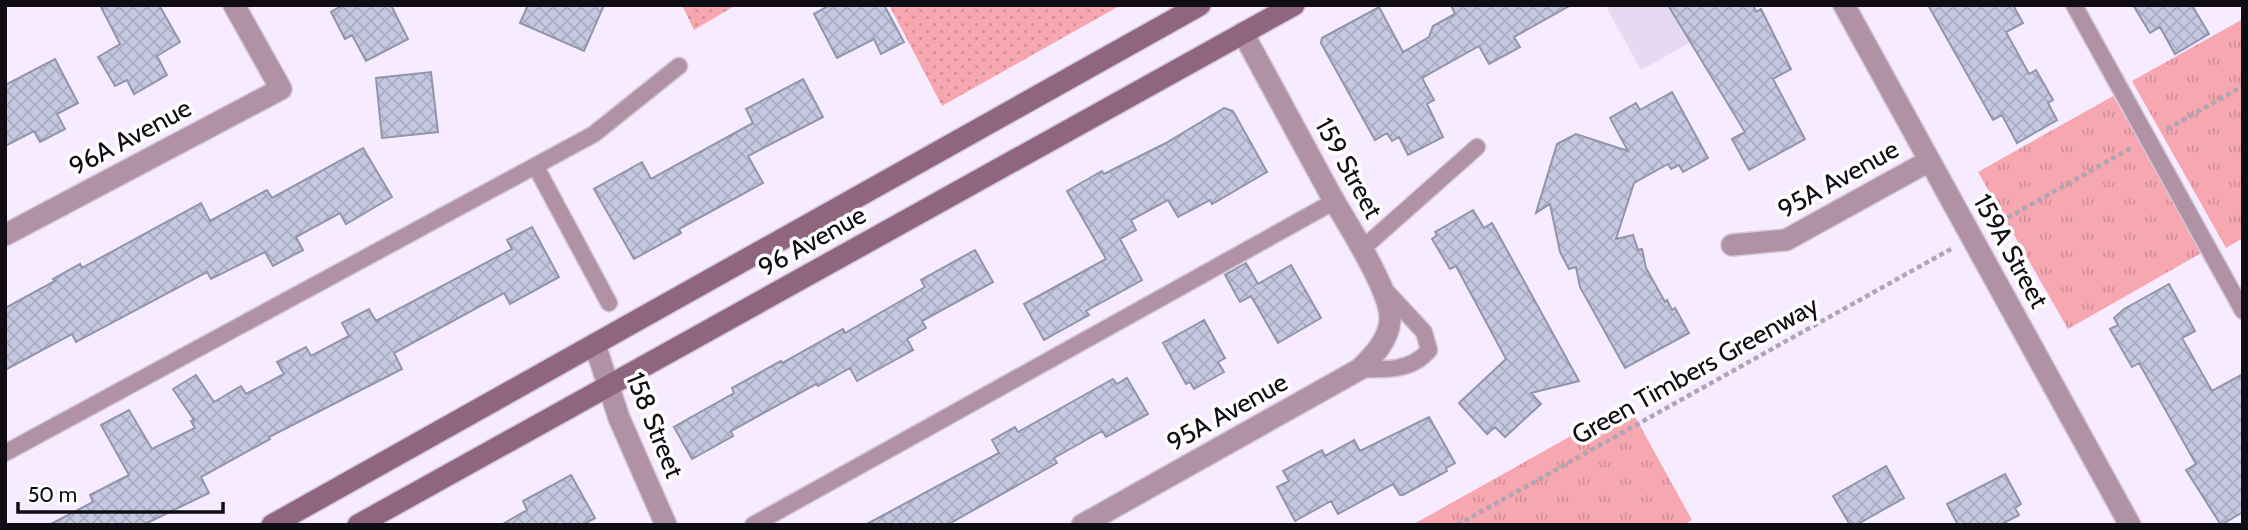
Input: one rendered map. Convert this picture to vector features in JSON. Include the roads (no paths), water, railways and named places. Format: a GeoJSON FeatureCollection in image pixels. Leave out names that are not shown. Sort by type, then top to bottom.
{"type":"FeatureCollection","features":[{"type":"Feature","properties":{"kind":"main road","name":"96 Avenue"},"geometry":{"type":"LineString","coordinates":[[272,525],[1200,5]]}},
{"type":"Feature","properties":{"kind":"main road","name":"96 Avenue"},"geometry":{"type":"LineString","coordinates":[[358,525],[1290,7]]}},
{"type":"Feature","properties":{"kind":"street","name":"96A Avenue"},"geometry":{"type":"LineString","coordinates":[[5,235],[281,89],[234,5]]}},
{"type":"Feature","properties":{"kind":"street","name":"159A Street"},"geometry":{"type":"LineString","coordinates":[[1844,5],[2130,525]]}},
{"type":"Feature","properties":{"kind":"street","name":"159 Street"},"geometry":{"type":"LineString","coordinates":[[1243,33],[1362,249],[1391,319],[1387,334]]}},
{"type":"Feature","properties":{"kind":"street","name":"95A Avenue"},"geometry":{"type":"LineString","coordinates":[[1731,245],[1786,240],[1929,161]]}},
{"type":"Feature","properties":{"kind":"street","name":"95A Avenue"},"geometry":{"type":"LineString","coordinates":[[1082,525],[1360,369],[1377,353],[1387,334]]}},
{"type":"Feature","properties":{"kind":"street","name":"158 Street"},"geometry":{"type":"LineString","coordinates":[[594,345],[607,386],[666,525]]}},
{"type":"Feature","properties":{"kind":"lane"},"geometry":{"type":"LineString","coordinates":[[2074,5],[2243,311]]}},
{"type":"Feature","properties":{"kind":"lane"},"geometry":{"type":"LineString","coordinates":[[5,453],[338,270],[594,134],[679,66]]}},
{"type":"Feature","properties":{"kind":"lane"},"geometry":{"type":"LineString","coordinates":[[1362,249],[1477,148]]}},
{"type":"Feature","properties":{"kind":"lane"},"geometry":{"type":"LineString","coordinates":[[536,167],[609,303]]}},
{"type":"Feature","properties":{"kind":"lane"},"geometry":{"type":"LineString","coordinates":[[753,525],[1335,201]]}},
{"type":"Feature","properties":{"kind":"lane"},"geometry":{"type":"LineString","coordinates":[[1360,369],[1399,369],[1416,362],[1429,349],[1424,332],[1378,284]]}}]}
